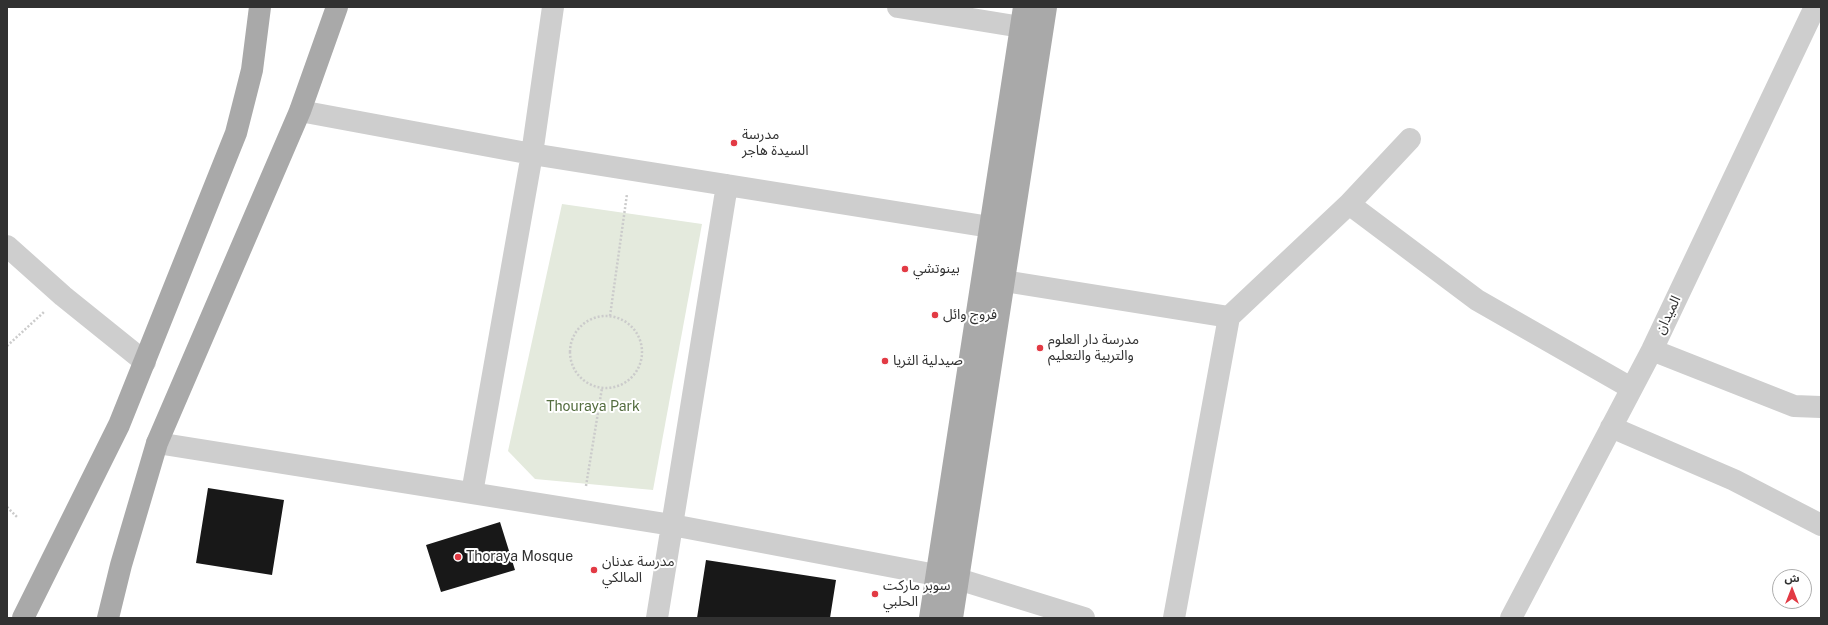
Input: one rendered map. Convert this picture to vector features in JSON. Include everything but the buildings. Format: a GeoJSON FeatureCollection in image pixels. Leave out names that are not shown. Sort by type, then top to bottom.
{"type":"FeatureCollection","features":[{"type":"Feature","properties":{"kind":"main road"},"geometry":{"type":"LineString","coordinates":[[23,618],[120,425],[236,133],[252,70],[260,7]]}},
{"type":"Feature","properties":{"kind":"main road"},"geometry":{"type":"LineString","coordinates":[[108,618],[121,565],[157,443],[300,111],[336,7]]}},
{"type":"Feature","properties":{"kind":"main road"},"geometry":{"type":"LineString","coordinates":[[952,618],[1046,7]]}},
{"type":"Feature","properties":{"kind":"main road"},"geometry":{"type":"LineString","coordinates":[[930,618],[1022,17]]}},
{"type":"Feature","properties":{"kind":"street"},"geometry":{"type":"LineString","coordinates":[[472,494],[532,154],[553,7]]}},
{"type":"Feature","properties":{"kind":"street"},"geometry":{"type":"LineString","coordinates":[[898,7],[1022,17]]}},
{"type":"Feature","properties":{"kind":"street","name":"الميدان"},"geometry":{"type":"LineString","coordinates":[[1515,616],[1631,388],[1652,350],[1817,11]]}},
{"type":"Feature","properties":{"kind":"street"},"geometry":{"type":"LineString","coordinates":[[300,111],[532,154],[990,227]]}},
{"type":"Feature","properties":{"kind":"street"},"geometry":{"type":"LineString","coordinates":[[1174,618],[1229,317],[1349,204],[1410,139]]}},
{"type":"Feature","properties":{"kind":"street"},"geometry":{"type":"LineString","coordinates":[[657,618],[727,185]]}},
{"type":"Feature","properties":{"kind":"street"},"geometry":{"type":"LineString","coordinates":[[1349,204],[1477,300],[1631,388]]}},
{"type":"Feature","properties":{"kind":"street"},"geometry":{"type":"LineString","coordinates":[[7,246],[63,296],[145,362]]}},
{"type":"Feature","properties":{"kind":"street"},"geometry":{"type":"LineString","coordinates":[[1004,280],[1229,317]]}},
{"type":"Feature","properties":{"kind":"street"},"geometry":{"type":"LineString","coordinates":[[1652,350],[1794,406],[1821,407]]}},
{"type":"Feature","properties":{"kind":"street"},"geometry":{"type":"LineString","coordinates":[[1611,427],[1734,480],[1821,525]]}},
{"type":"Feature","properties":{"kind":"street"},"geometry":{"type":"LineString","coordinates":[[157,443],[672,525],[936,575]]}},
{"type":"Feature","properties":{"kind":"street"},"geometry":{"type":"LineString","coordinates":[[958,579],[1084,618]]}},
{"type":"Feature","properties":{"kind":"path"},"geometry":{"type":"LineString","coordinates":[[610,316],[630,169]]}},
{"type":"Feature","properties":{"kind":"path"},"geometry":{"type":"LineString","coordinates":[[7,346],[63,296]]}},
{"type":"Feature","properties":{"kind":"path"},"geometry":{"type":"LineString","coordinates":[[610,316],[622,320],[637,333],[641,345],[642,358],[638,370],[630,379],[618,386],[602,388],[590,385],[578,375],[572,364],[569,352],[572,340],[578,329],[584,323],[596,317],[610,316]]}},
{"type":"Feature","properties":{"kind":"path"},"geometry":{"type":"LineString","coordinates":[[582,511],[602,388]]}},
{"type":"Feature","properties":{"kind":"path"},"geometry":{"type":"LineString","coordinates":[[7,507],[18,518]]}},
{"type":"Feature","properties":{"kind":"green space","name":"Thouraya Park"},"geometry":{"type":"Polygon","coordinates":[[[562,204],[702,224],[653,490],[535,479],[508,451],[562,204]]]}},
{"type":"Feature","properties":{"kind":"place","name":"مدرسة السيدة هاجر"},"geometry":{"type":"Point","coordinates":[734,143]}},
{"type":"Feature","properties":{"kind":"place","name":"بينوتشي"},"geometry":{"type":"Point","coordinates":[905,269]}},
{"type":"Feature","properties":{"kind":"place","name":"فروج وائل"},"geometry":{"type":"Point","coordinates":[935,315]}},
{"type":"Feature","properties":{"kind":"place","name":"مدرسة دار العلوم والتربية والتعليم"},"geometry":{"type":"Point","coordinates":[1040,348]}},
{"type":"Feature","properties":{"kind":"place","name":"صيدلية الثريا"},"geometry":{"type":"Point","coordinates":[885,361]}},
{"type":"Feature","properties":{"kind":"place","name":"Thoraya Mosque"},"geometry":{"type":"Point","coordinates":[458,557]}},
{"type":"Feature","properties":{"kind":"place","name":"مدرسة عدنان المالكي"},"geometry":{"type":"Point","coordinates":[594,570]}},
{"type":"Feature","properties":{"kind":"place","name":"سوبر ماركت الحلبي"},"geometry":{"type":"Point","coordinates":[875,594]}}]}
